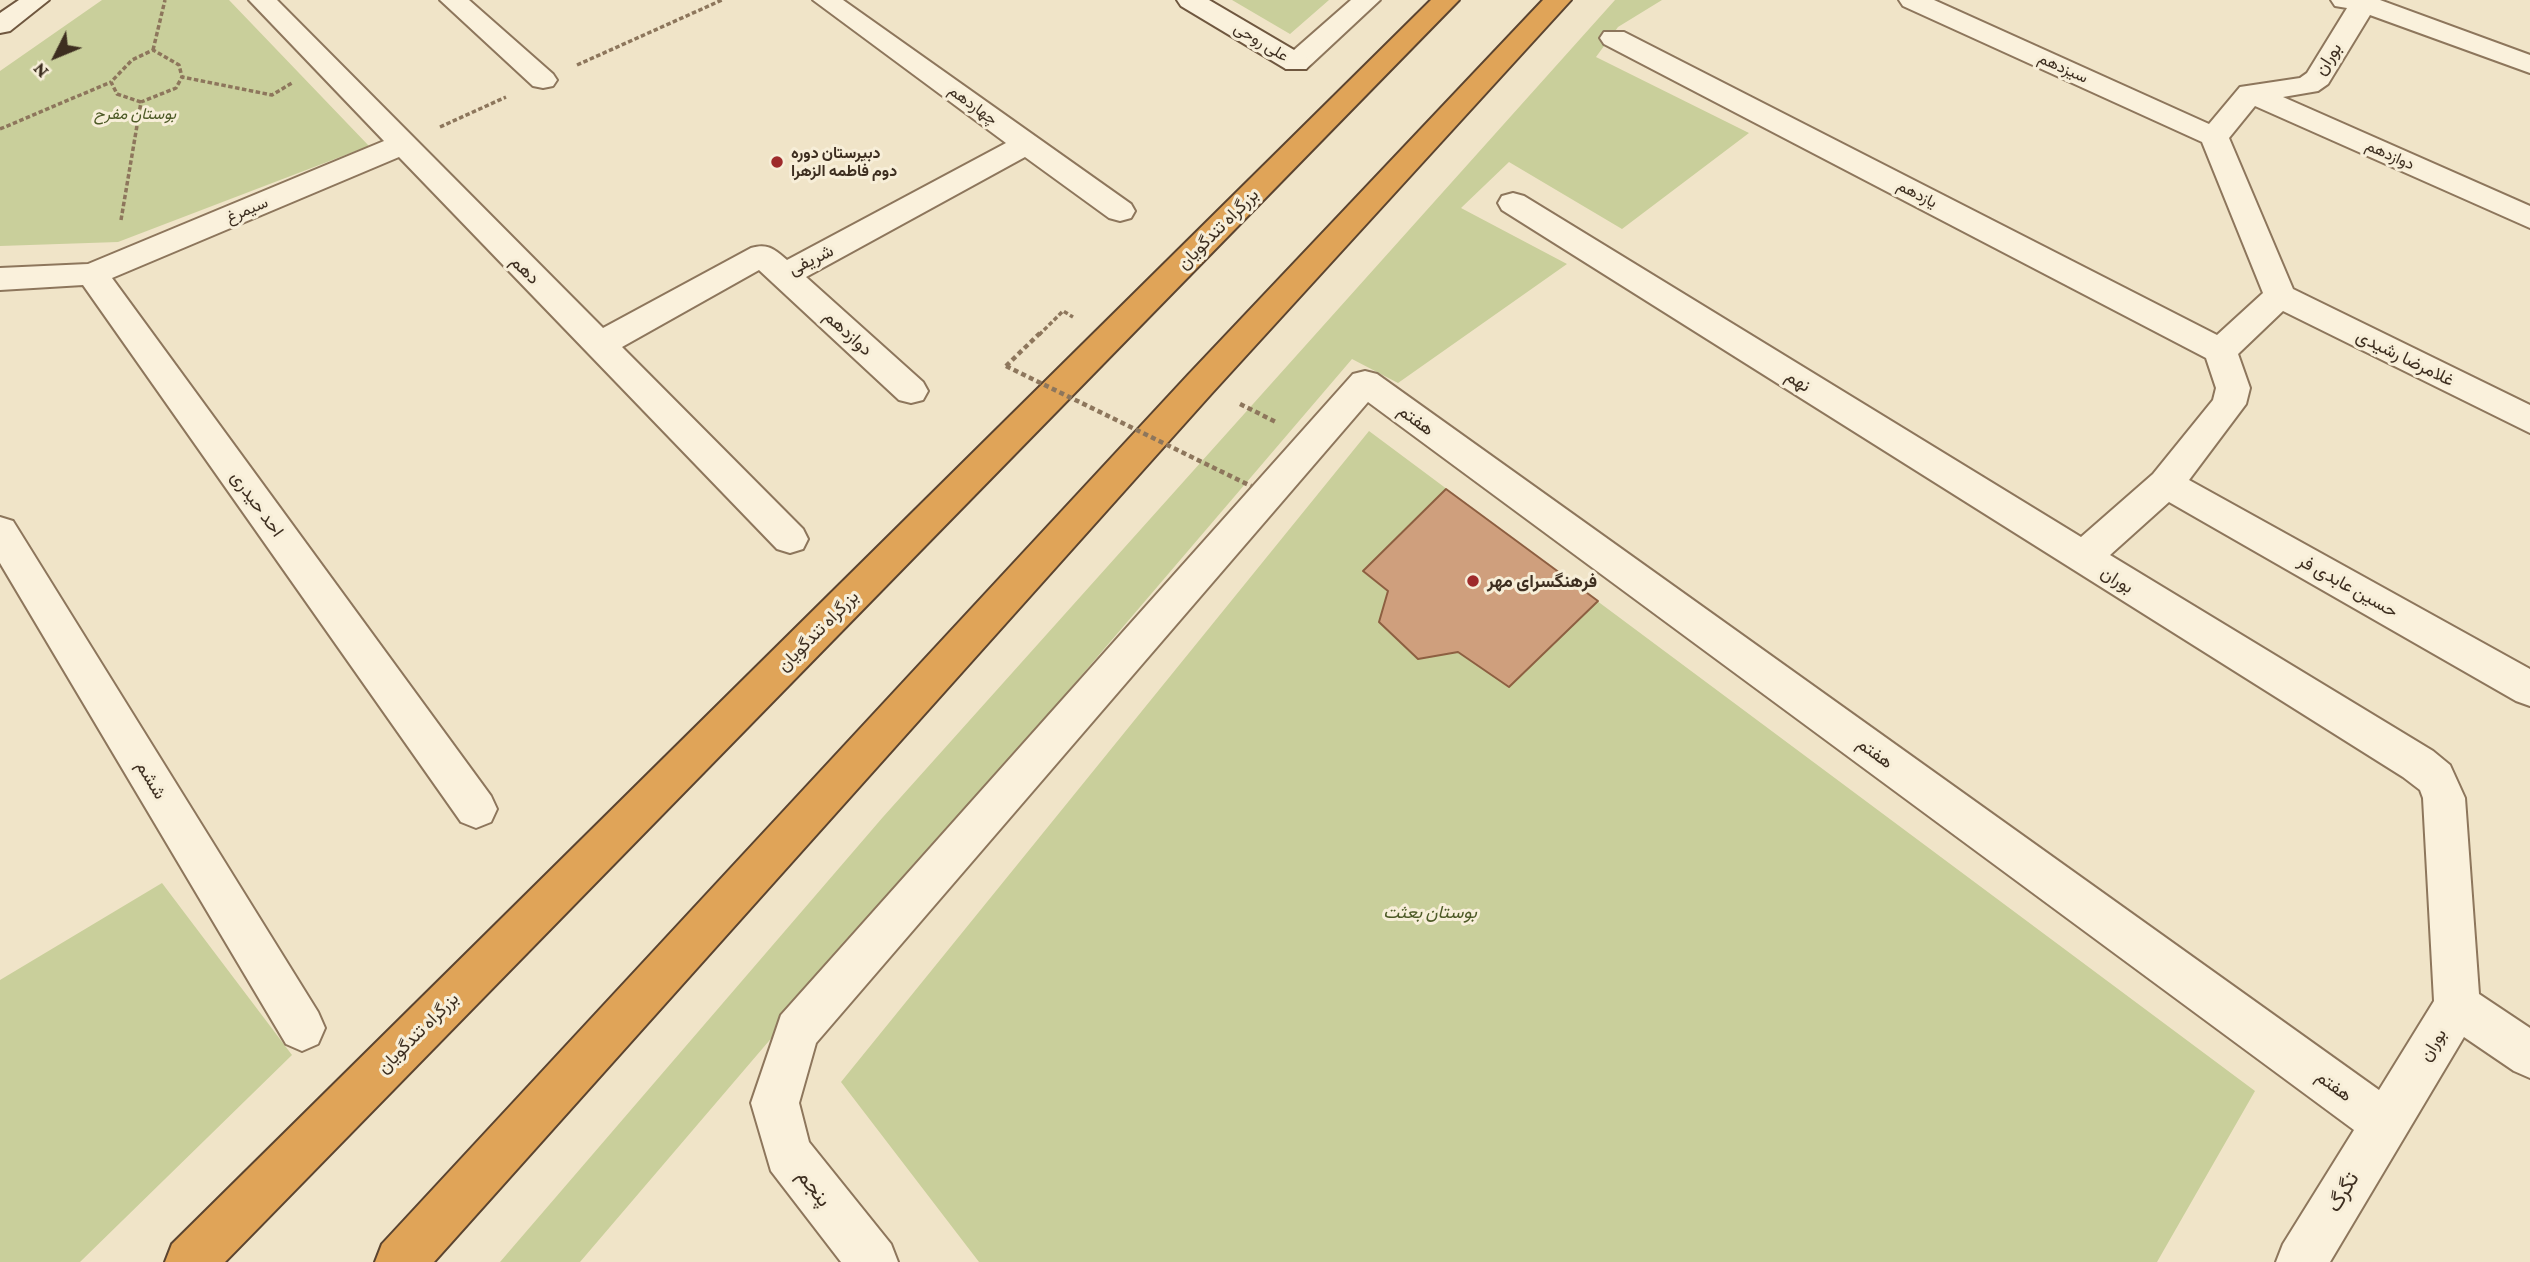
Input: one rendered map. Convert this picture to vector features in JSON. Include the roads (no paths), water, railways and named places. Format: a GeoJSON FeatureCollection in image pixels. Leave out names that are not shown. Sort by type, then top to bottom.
{"type":"FeatureCollection","features":[{"type":"Feature","properties":{"kind":"highway","name":"بزرگراه تندگویان"},"geometry":{"type":"LineString","coordinates":[[190,1262],[1446,0]]}},
{"type":"Feature","properties":{"kind":"highway"},"geometry":{"type":"LineString","coordinates":[[400,1262],[1200,384],[1558,0]]}},
{"type":"Feature","properties":{"kind":"street"},"geometry":{"type":"LineString","coordinates":[[0,25],[36,0]]}},
{"type":"Feature","properties":{"kind":"street","name":"دهم"},"geometry":{"type":"LineString","coordinates":[[262,0],[401,145],[790,538]]}},
{"type":"Feature","properties":{"kind":"street"},"geometry":{"type":"LineString","coordinates":[[453,0],[543,80]]}},
{"type":"Feature","properties":{"kind":"street","name":"علی روحی"},"geometry":{"type":"LineString","coordinates":[[1190,0],[1296,63],[1367,0]]}},
{"type":"Feature","properties":{"kind":"street","name":"سیزدهم"},"geometry":{"type":"LineString","coordinates":[[1912,0],[2214,137]]}},
{"type":"Feature","properties":{"kind":"street"},"geometry":{"type":"LineString","coordinates":[[2357,1],[2530,65]]}},
{"type":"Feature","properties":{"kind":"street","name":"بوران"},"geometry":{"type":"LineString","coordinates":[[2250,93],[2298,87],[2318,78],[2357,1]]}},
{"type":"Feature","properties":{"kind":"street","name":"چهاردهم"},"geometry":{"type":"LineString","coordinates":[[834,2],[1120,211]]}},
{"type":"Feature","properties":{"kind":"street","name":"یازدهم"},"geometry":{"type":"LineString","coordinates":[[1615,37],[2220,351]]}},
{"type":"Feature","properties":{"kind":"street"},"geometry":{"type":"LineString","coordinates":[[2220,351],[2280,296],[2214,137],[2250,93]]}},
{"type":"Feature","properties":{"kind":"street","name":"دوازدهم"},"geometry":{"type":"LineString","coordinates":[[2250,93],[2530,218]]}},
{"type":"Feature","properties":{"kind":"street","name":"شریفی"},"geometry":{"type":"LineString","coordinates":[[599,345],[762,255],[784,275],[1027,144]]}},
{"type":"Feature","properties":{"kind":"street","name":"سیمرغ"},"geometry":{"type":"LineString","coordinates":[[92,274],[401,145]]}},
{"type":"Feature","properties":{"kind":"street","name":"نهم"},"geometry":{"type":"LineString","coordinates":[[1513,203],[2082,558]]}},
{"type":"Feature","properties":{"kind":"street"},"geometry":{"type":"LineString","coordinates":[[0,279],[92,274]]}},
{"type":"Feature","properties":{"kind":"street","name":"احد حیدری"},"geometry":{"type":"LineString","coordinates":[[92,274],[476,809]]}},
{"type":"Feature","properties":{"kind":"street","name":"دوازدهم"},"geometry":{"type":"LineString","coordinates":[[784,275],[911,391]]}},
{"type":"Feature","properties":{"kind":"street","name":"غلامرضا رشیدی"},"geometry":{"type":"LineString","coordinates":[[2280,296],[2530,420]]}},
{"type":"Feature","properties":{"kind":"street","name":"بوران"},"geometry":{"type":"LineString","coordinates":[[2220,351],[2233,388],[2230,404],[2166,484],[2082,558],[2418,764],[2435,778],[2444,798],[2457,1006],[2385,1123]]}},
{"type":"Feature","properties":{"kind":"street","name":"پنجم"},"geometry":{"type":"LineString","coordinates":[[873,1262],[788,1154],[775,1103],[797,1031],[1365,383]]}},
{"type":"Feature","properties":{"kind":"street","name":"هفتم"},"geometry":{"type":"LineString","coordinates":[[1365,383],[2385,1123]]}},
{"type":"Feature","properties":{"kind":"street","name":"حسین عابدی‌ فر"},"geometry":{"type":"LineString","coordinates":[[2166,484],[2530,689]]}},
{"type":"Feature","properties":{"kind":"street","name":"ششم"},"geometry":{"type":"LineString","coordinates":[[0,531],[302,1028]]}},
{"type":"Feature","properties":{"kind":"street"},"geometry":{"type":"LineString","coordinates":[[2457,1006],[2530,1055]]}},
{"type":"Feature","properties":{"kind":"street","name":"تگرگ"},"geometry":{"type":"LineString","coordinates":[[2301,1262],[2385,1123]]}},
{"type":"Feature","properties":{"kind":"place","name":"دبیرستان دوره دوم فاطمه الزهرا"},"geometry":{"type":"Point","coordinates":[777,162]}},
{"type":"Feature","properties":{"kind":"place","name":"فرهنگسرای مهر"},"geometry":{"type":"Point","coordinates":[1473,581]}},
{"type":"Feature","properties":{"kind":"park label","name":"بوستان مفرح"},"geometry":{"type":"Point","coordinates":[135,114]}},
{"type":"Feature","properties":{"kind":"park label","name":"بوستان بعثت"},"geometry":{"type":"Point","coordinates":[1430,912]}}]}
